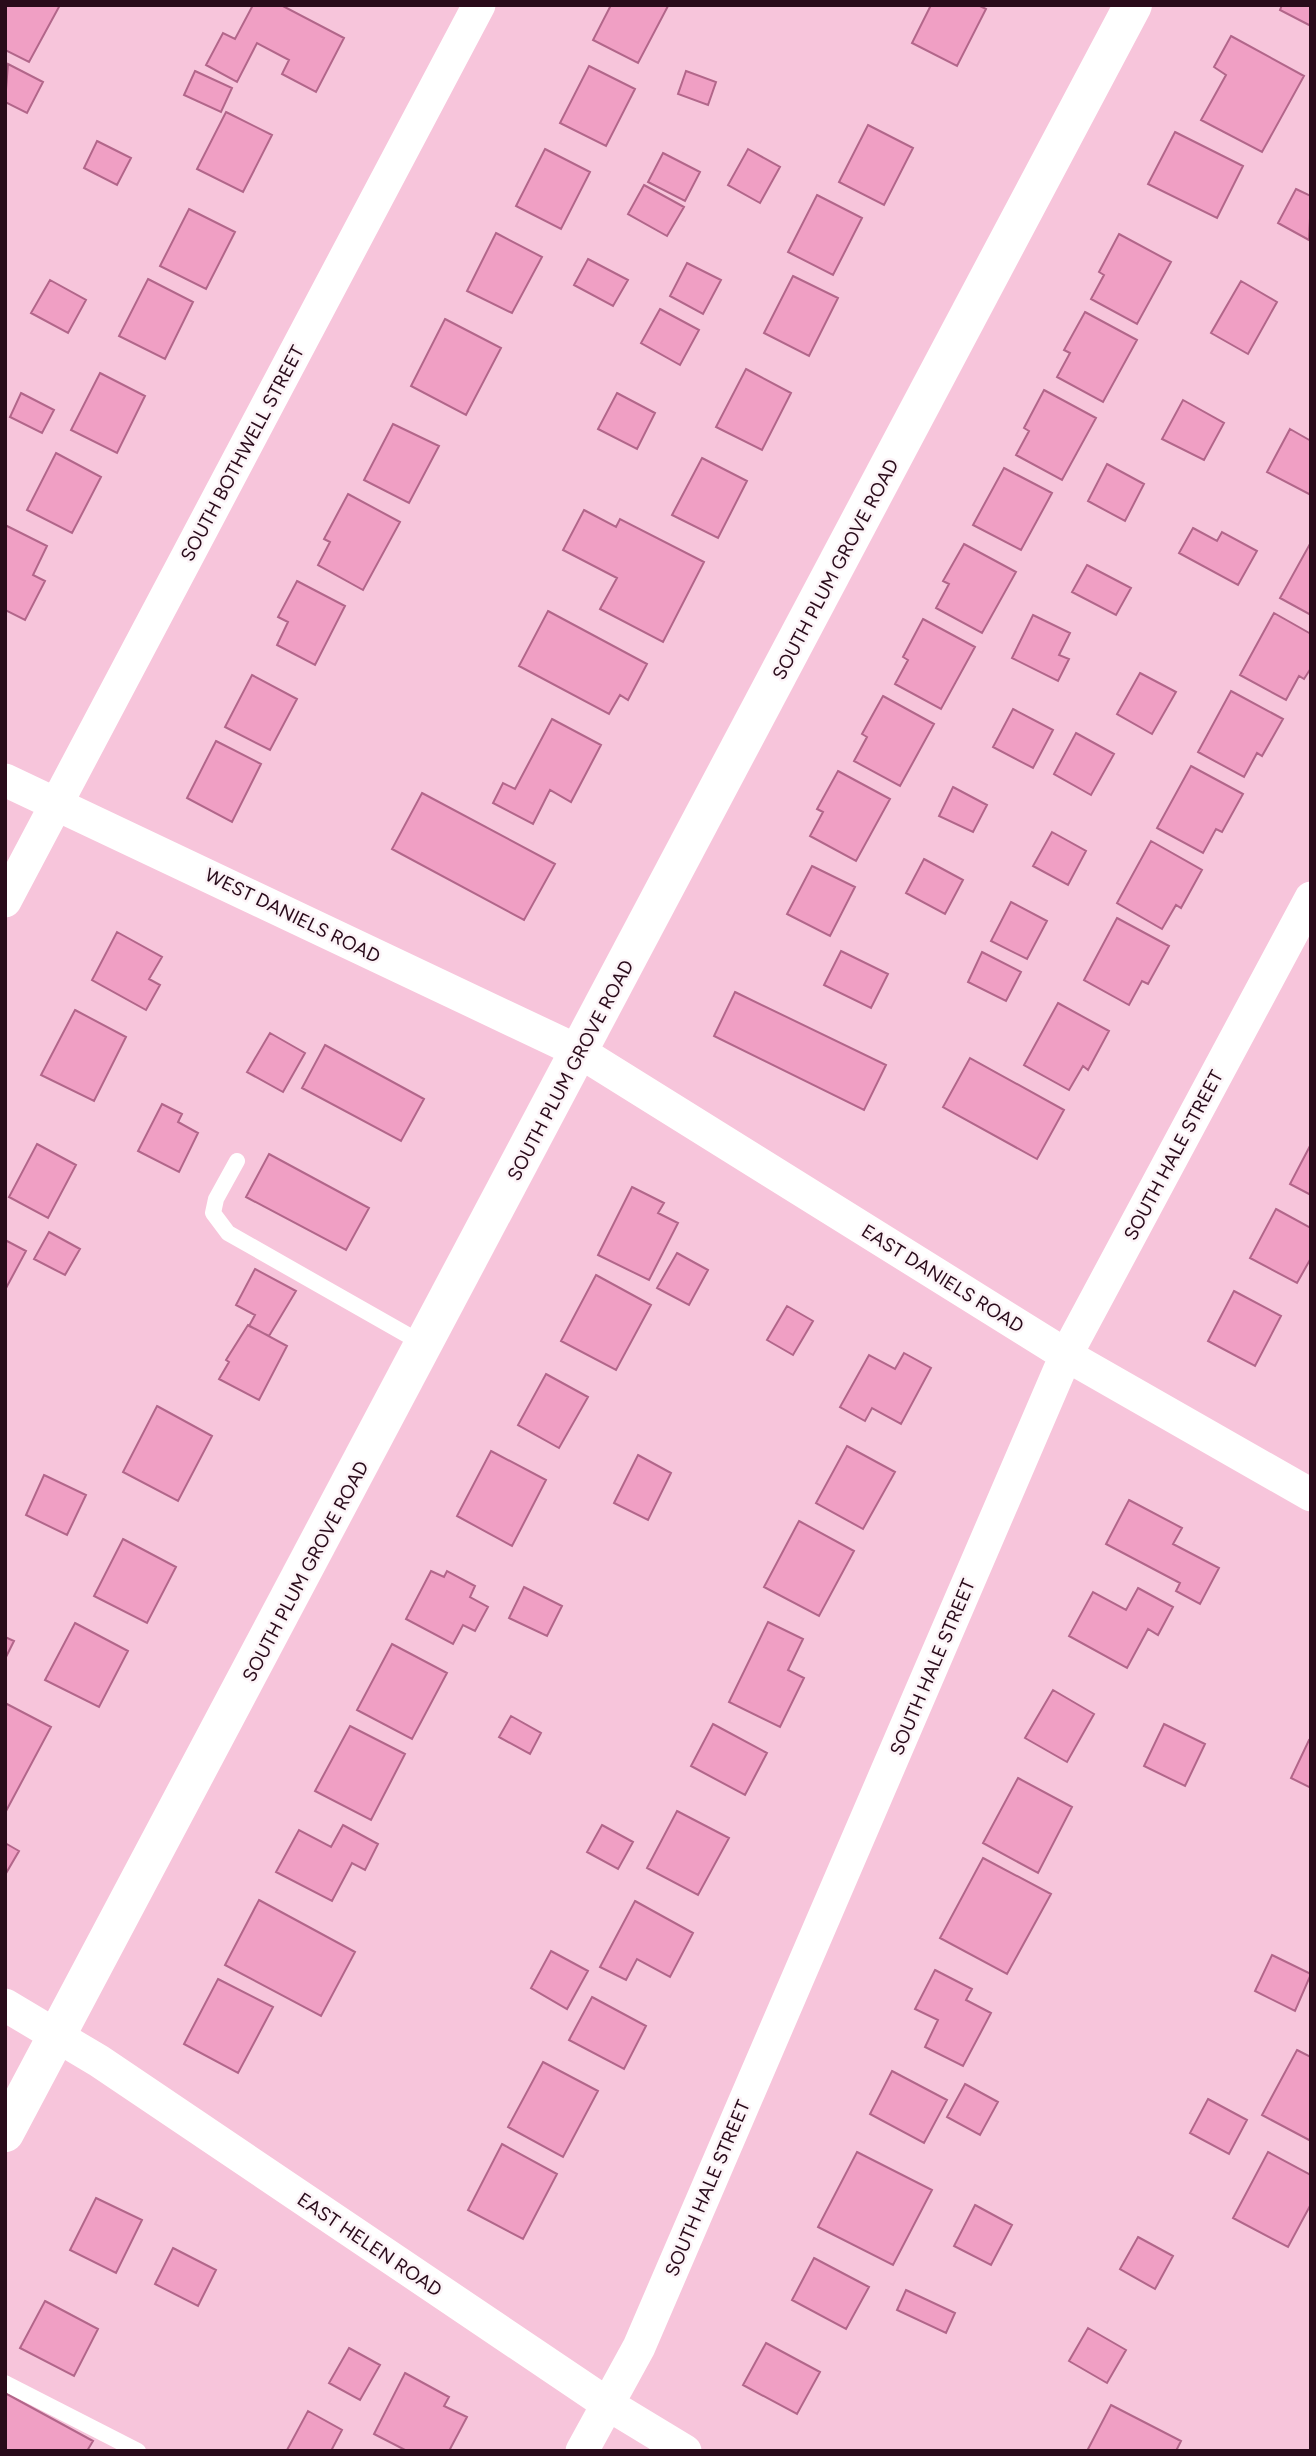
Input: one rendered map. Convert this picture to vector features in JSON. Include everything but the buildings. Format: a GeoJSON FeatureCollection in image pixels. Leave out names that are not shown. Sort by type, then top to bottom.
{"type":"FeatureCollection","features":[{"type":"Feature","properties":{"kind":"main road","name":"SOUTH PLUM GROVE ROAD"},"geometry":{"type":"LineString","coordinates":[[5,2133],[1133,5]]}},
{"type":"Feature","properties":{"kind":"street","name":"SOUTH BOTHWELL STREET"},"geometry":{"type":"LineString","coordinates":[[5,901],[479,5]]}},
{"type":"Feature","properties":{"kind":"street","name":"WEST DANIELS ROAD"},"geometry":{"type":"LineString","coordinates":[[5,780],[580,1052]]}},
{"type":"Feature","properties":{"kind":"street","name":"SOUTH HALE STREET"},"geometry":{"type":"LineString","coordinates":[[582,2451],[609,2405],[644,2334],[1066,1355],[1311,898]]}},
{"type":"Feature","properties":{"kind":"street","name":"EAST DANIELS ROAD"},"geometry":{"type":"LineString","coordinates":[[580,1052],[1066,1355],[1311,1495]]}},
{"type":"Feature","properties":{"kind":"street","name":"EAST HELEN ROAD"},"geometry":{"type":"LineString","coordinates":[[5,2005],[58,2034],[609,2405],[685,2451]]}},
{"type":"Feature","properties":{"kind":"lane"},"geometry":{"type":"LineString","coordinates":[[237,1161],[216,1199],[213,1213],[229,1233],[425,1345]]}},
{"type":"Feature","properties":{"kind":"lane"},"geometry":{"type":"LineString","coordinates":[[5,2382],[138,2451]]}}]}
